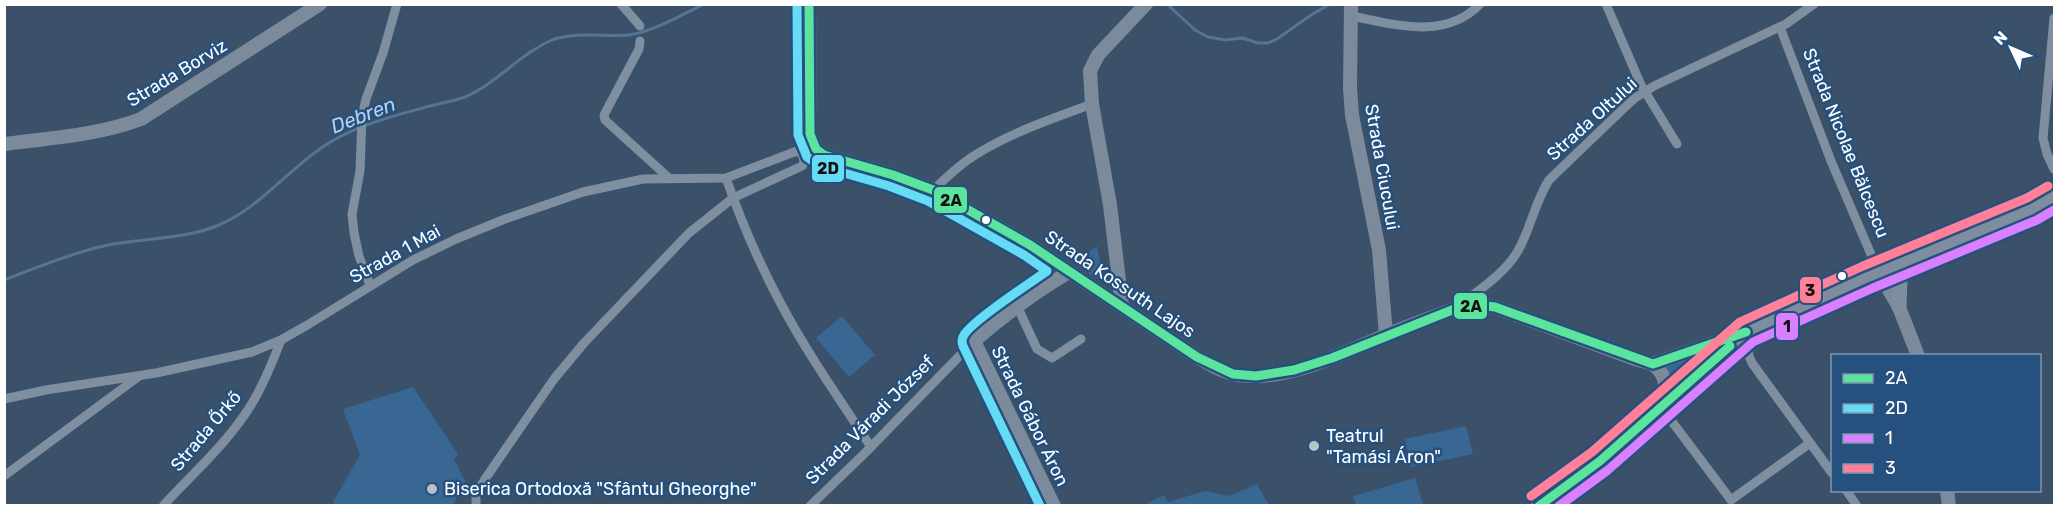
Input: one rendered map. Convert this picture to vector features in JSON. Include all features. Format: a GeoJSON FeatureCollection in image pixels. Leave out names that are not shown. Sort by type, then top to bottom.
{"type":"FeatureCollection","features":[{"type":"Feature","properties":{"kind":"main road","name":"Strada Borviz"},"geometry":{"type":"LineString","coordinates":[[4,144],[85,132],[126,124],[141,118],[320,4]]}},
{"type":"Feature","properties":{"kind":"main road"},"geometry":{"type":"LineString","coordinates":[[1122,306],[1110,205],[1092,104],[1090,70],[1094,60],[1146,5]]}},
{"type":"Feature","properties":{"kind":"main road"},"geometry":{"type":"LineString","coordinates":[[810,152],[812,6]]}},
{"type":"Feature","properties":{"kind":"main road","name":"Strada Ciucului"},"geometry":{"type":"LineString","coordinates":[[1351,10],[1352,115],[1379,250],[1386,335]]}},
{"type":"Feature","properties":{"kind":"main road","name":"Strada Kossuth Lajos"},"geometry":{"type":"LineString","coordinates":[[810,152],[893,175],[933,190],[1030,245],[1197,357],[1235,375],[1272,374],[1312,365],[1457,308],[1477,305],[1496,308],[1653,364]]}},
{"type":"Feature","properties":{"kind":"main road"},"geometry":{"type":"LineString","coordinates":[[1653,364],[1746,332],[1910,259],[2032,209],[2055,196]]}},
{"type":"Feature","properties":{"kind":"main road"},"geometry":{"type":"LineString","coordinates":[[1899,307],[1899,280],[1910,259]]}},
{"type":"Feature","properties":{"kind":"main road"},"geometry":{"type":"LineString","coordinates":[[1102,294],[1118,268]]}},
{"type":"Feature","properties":{"kind":"main road","name":"Strada Váradi József"},"geometry":{"type":"LineString","coordinates":[[974,341],[1044,286],[1069,272]]}},
{"type":"Feature","properties":{"kind":"main road"},"geometry":{"type":"LineString","coordinates":[[1879,273],[1899,307],[1917,354]]}},
{"type":"Feature","properties":{"kind":"main road"},"geometry":{"type":"LineString","coordinates":[[1538,506],[1600,461],[1746,332]]}},
{"type":"Feature","properties":{"kind":"main road","name":"Strada Gábor Áron"},"geometry":{"type":"LineString","coordinates":[[974,341],[1054,506]]}},
{"type":"Feature","properties":{"kind":"main road"},"geometry":{"type":"LineString","coordinates":[[1653,364],[1660,370],[1666,382],[1661,407]]}},
{"type":"Feature","properties":{"kind":"street"},"geometry":{"type":"LineString","coordinates":[[370,285],[359,256],[352,223],[360,171],[362,117],[397,4]]}},
{"type":"Feature","properties":{"kind":"street"},"geometry":{"type":"LineString","coordinates":[[621,4],[640,26]]}},
{"type":"Feature","properties":{"kind":"street"},"geometry":{"type":"LineString","coordinates":[[1351,10],[1418,28],[1430,28],[1459,21],[1472,13],[1480,4]]}},
{"type":"Feature","properties":{"kind":"street"},"geometry":{"type":"LineString","coordinates":[[1606,4],[1645,91],[1677,144]]}},
{"type":"Feature","properties":{"kind":"street","name":"Strada Oltului"},"geometry":{"type":"LineString","coordinates":[[1457,308],[1501,271],[1520,247],[1536,203],[1549,180],[1624,108],[1645,91],[1780,27],[1814,4]]}},
{"type":"Feature","properties":{"kind":"street"},"geometry":{"type":"LineString","coordinates":[[2055,18],[2043,138],[2047,154],[2055,169]]}},
{"type":"Feature","properties":{"kind":"street","name":"Strada Nicolae Bălcescu"},"geometry":{"type":"LineString","coordinates":[[1780,27],[1831,161],[1879,273]]}},
{"type":"Feature","properties":{"kind":"street"},"geometry":{"type":"LineString","coordinates":[[640,41],[639,49],[604,115],[605,120],[669,178]]}},
{"type":"Feature","properties":{"kind":"street"},"geometry":{"type":"LineString","coordinates":[[933,190],[958,167],[985,149],[1045,121],[1092,104]]}},
{"type":"Feature","properties":{"kind":"street","name":"Strada 1 Mai"},"geometry":{"type":"LineString","coordinates":[[4,399],[46,390],[138,377],[252,352],[281,340],[413,260],[456,239],[584,192],[643,179],[726,178],[796,151],[810,152]]}},
{"type":"Feature","properties":{"kind":"street"},"geometry":{"type":"LineString","coordinates":[[476,506],[476,495],[485,479],[554,379],[584,343],[689,233],[733,198],[802,166],[810,152]]}},
{"type":"Feature","properties":{"kind":"street"},"geometry":{"type":"LineString","coordinates":[[726,178],[752,244],[782,305],[871,447]]}},
{"type":"Feature","properties":{"kind":"street"},"geometry":{"type":"LineString","coordinates":[[1017,306],[1037,349],[1052,358],[1081,339]]}},
{"type":"Feature","properties":{"kind":"street"},"geometry":{"type":"LineString","coordinates":[[1746,332],[1752,363],[1831,470]]}},
{"type":"Feature","properties":{"kind":"street","name":"Strada Őrkő"},"geometry":{"type":"LineString","coordinates":[[163,506],[238,424],[264,381],[281,340]]}},
{"type":"Feature","properties":{"kind":"street","name":"Strada Váradi József"},"geometry":{"type":"LineString","coordinates":[[810,506],[974,341]]}},
{"type":"Feature","properties":{"kind":"street"},"geometry":{"type":"LineString","coordinates":[[4,476],[138,377]]}},
{"type":"Feature","properties":{"kind":"street"},"geometry":{"type":"LineString","coordinates":[[1661,407],[1727,503],[1810,442]]}},
{"type":"Feature","properties":{"kind":"street"},"geometry":{"type":"LineString","coordinates":[[1847,492],[1857,506]]}},
{"type":"Feature","properties":{"kind":"shaded area"},"geometry":{"type":"Polygon","coordinates":[[[1097,246],[1103,276],[1096,278],[1074,263],[1097,246]]]}},
{"type":"Feature","properties":{"kind":"shaded area"},"geometry":{"type":"Polygon","coordinates":[[[842,316],[875,355],[849,377],[816,338],[842,316]]]}},
{"type":"Feature","properties":{"kind":"shaded area"},"geometry":{"type":"Polygon","coordinates":[[[1726,342],[1671,388],[1662,365],[1726,342]]]}},
{"type":"Feature","properties":{"kind":"shaded area"},"geometry":{"type":"Polygon","coordinates":[[[413,387],[458,454],[454,459],[466,483],[453,505],[335,505],[333,502],[360,455],[343,409],[413,387]]]}},
{"type":"Feature","properties":{"kind":"shaded area"},"geometry":{"type":"Polygon","coordinates":[[[1466,426],[1473,454],[1411,467],[1405,439],[1466,426]]]}},
{"type":"Feature","properties":{"kind":"shaded area"},"geometry":{"type":"Polygon","coordinates":[[[1415,478],[1423,504],[1356,505],[1353,496],[1415,478]]]}},
{"type":"Feature","properties":{"kind":"shaded area"},"geometry":{"type":"Polygon","coordinates":[[[1257,484],[1269,505],[1144,505],[1164,495],[1168,502],[1205,491],[1229,496],[1257,484]]]}},
{"type":"Feature","properties":{"kind":"waterway","name":"Debren"},"geometry":{"type":"LineString","coordinates":[[4,280],[99,247],[190,234],[219,225],[247,209],[324,146],[349,132],[389,118],[465,97],[552,40],[570,36],[638,33],[704,4]]}},
{"type":"Feature","properties":{"kind":"waterway","name":"Debren"},"geometry":{"type":"LineString","coordinates":[[1167,4],[1195,30],[1208,37],[1225,40],[1242,38],[1258,43],[1268,43],[1277,39],[1330,4]]}},
{"type":"Feature","properties":{"kind":"transit line","name":"2D"},"geometry":{"type":"LineString","coordinates":[[797,4],[798,135],[807,157],[820,166],[889,186],[928,201],[1024,255],[1047,271],[976,323],[967,331],[962,341],[1040,506]]}},
{"type":"Feature","properties":{"kind":"transit line","name":"2A"},"geometry":{"type":"LineString","coordinates":[[809,4],[810,134],[816,149],[824,155],[893,175],[933,190],[1030,245],[1197,357],[1233,374],[1256,376],[1294,370],[1332,358],[1457,308],[1477,305],[1495,307],[1653,364],[1746,332]]}},
{"type":"Feature","properties":{"kind":"transit line","name":"3"},"geometry":{"type":"LineString","coordinates":[[1531,496],[1592,452],[1740,322],[1863,266],[2027,198],[2048,186]]}},
{"type":"Feature","properties":{"kind":"transit line","name":"1"},"geometry":{"type":"LineString","coordinates":[[1559,506],[1608,470],[1753,342],[1873,288],[2037,220],[2054,210]]}},
{"type":"Feature","properties":{"kind":"transit line","name":"2A"},"geometry":{"type":"LineString","coordinates":[[1539,506],[1600,461],[1730,346]]}},
{"type":"Feature","properties":{"kind":"place","name":"Teatrul \"Tamási Áron\""},"geometry":{"type":"Point","coordinates":[1314,446]}},
{"type":"Feature","properties":{"kind":"place","name":"Biserica Ortodoxă \"Sfântul Gheorghe\""},"geometry":{"type":"Point","coordinates":[432,489]}}]}
